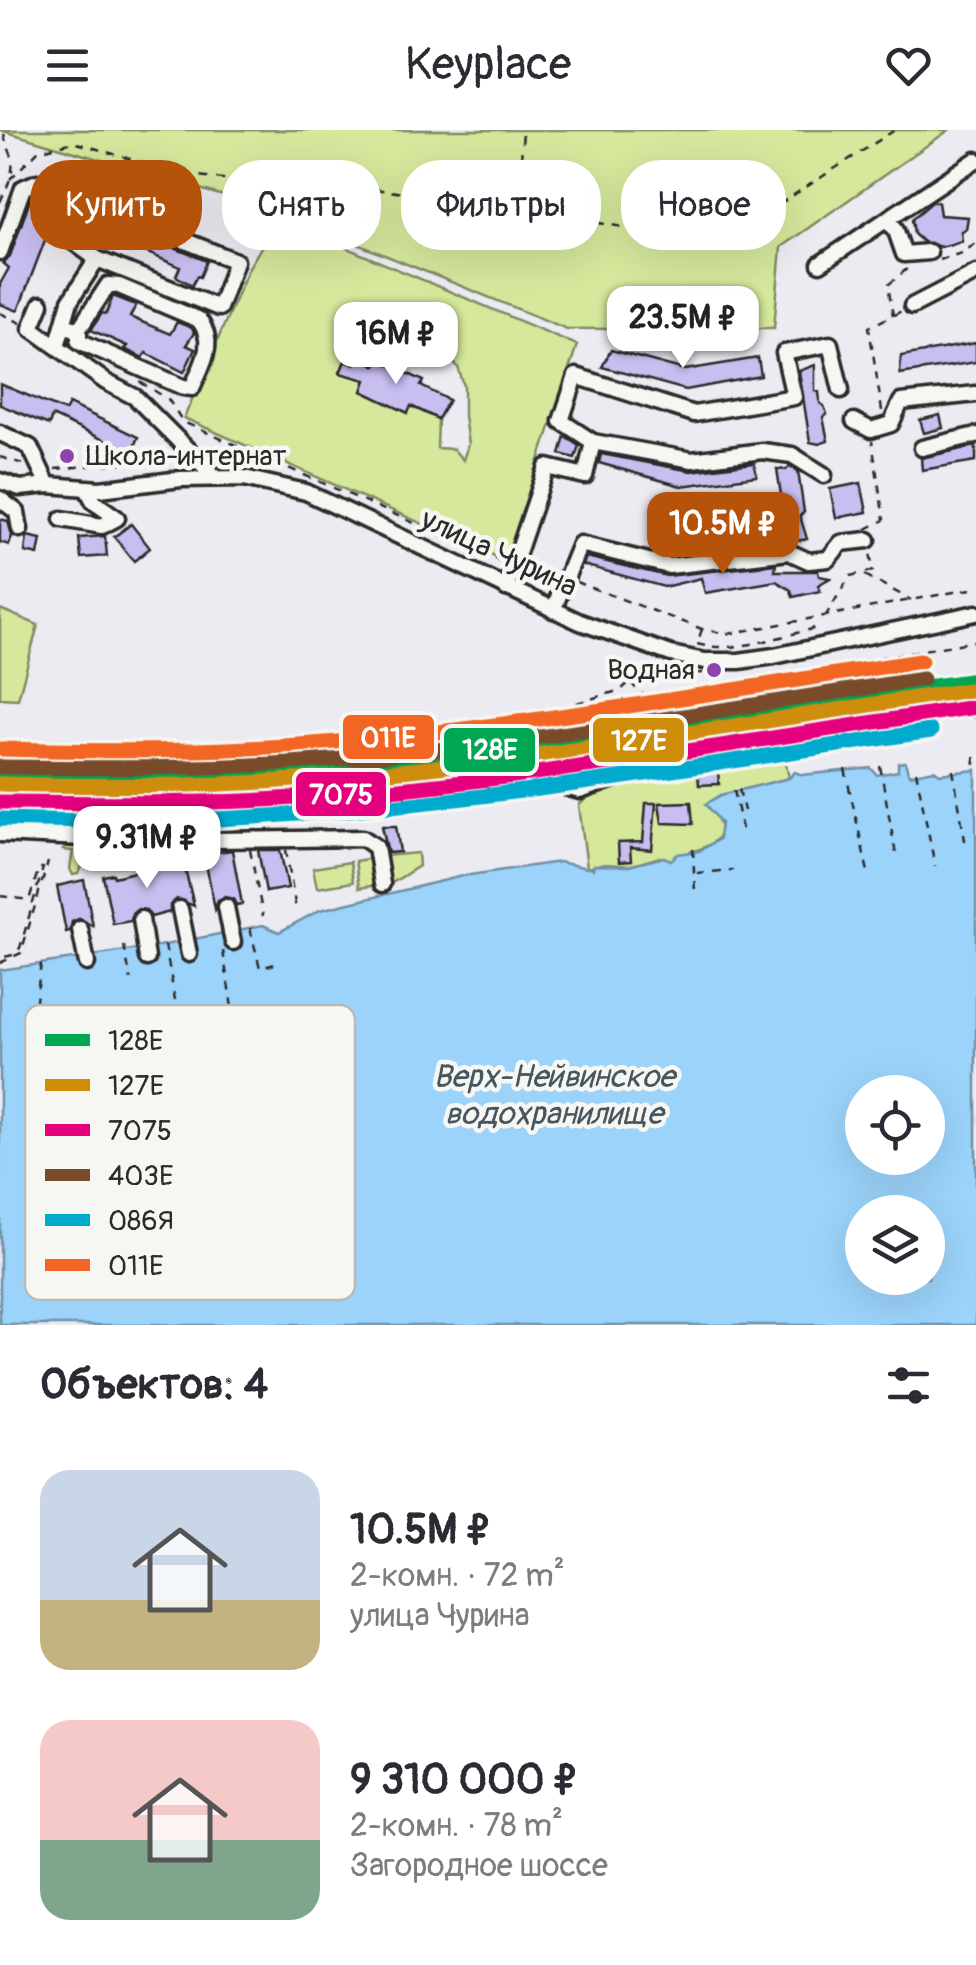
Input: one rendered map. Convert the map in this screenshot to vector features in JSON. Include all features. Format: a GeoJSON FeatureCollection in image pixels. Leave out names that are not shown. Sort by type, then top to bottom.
{"type":"FeatureCollection","features":[{"type":"Feature","properties":{"kind":"street"},"geometry":{"type":"LineString","coordinates":[[820,264],[975,162]]}},
{"type":"Feature","properties":{"kind":"street"},"geometry":{"type":"LineString","coordinates":[[0,252],[22,188],[37,182],[236,260],[219,308],[97,259],[85,250]]}},
{"type":"Feature","properties":{"kind":"street"},"geometry":{"type":"LineString","coordinates":[[886,221],[896,228],[904,254],[928,258]]}},
{"type":"Feature","properties":{"kind":"street"},"geometry":{"type":"LineString","coordinates":[[57,346],[70,301],[97,259]]}},
{"type":"Feature","properties":{"kind":"street"},"geometry":{"type":"LineString","coordinates":[[912,306],[976,273]]}},
{"type":"Feature","properties":{"kind":"street"},"geometry":{"type":"LineString","coordinates":[[108,285],[119,286],[199,320],[210,346],[192,388],[183,388],[80,341],[79,329],[108,285]]}},
{"type":"Feature","properties":{"kind":"street"},"geometry":{"type":"LineString","coordinates":[[42,304],[31,328],[106,382],[136,397],[216,478]]}},
{"type":"Feature","properties":{"kind":"street"},"geometry":{"type":"LineString","coordinates":[[63,326],[79,329]]}},
{"type":"Feature","properties":{"kind":"street"},"geometry":{"type":"LineString","coordinates":[[824,475],[792,455],[762,451],[692,460],[593,442],[561,421],[576,376],[694,414],[794,397],[784,352],[830,344],[841,390]]}},
{"type":"Feature","properties":{"kind":"street"},"geometry":{"type":"LineString","coordinates":[[854,421],[871,430],[891,424],[901,402],[976,394]]}},
{"type":"Feature","properties":{"kind":"street"},"geometry":{"type":"LineString","coordinates":[[0,433],[30,447],[45,477]]}},
{"type":"Feature","properties":{"kind":"street"},"geometry":{"type":"LineString","coordinates":[[922,448],[976,436]]}},
{"type":"Feature","properties":{"kind":"street"},"geometry":{"type":"LineString","coordinates":[[506,588],[547,466],[585,476],[593,442]]}},
{"type":"Feature","properties":{"kind":"street","name":"улица Чурина"},"geometry":{"type":"LineString","coordinates":[[0,481],[20,488],[45,477],[87,488],[181,478],[244,478],[306,492],[553,610],[671,654],[706,662],[774,656],[976,613]]}},
{"type":"Feature","properties":{"kind":"street"},"geometry":{"type":"LineString","coordinates":[[62,519],[102,526],[117,518],[94,502],[87,488]]}},
{"type":"Feature","properties":{"kind":"street"},"geometry":{"type":"LineString","coordinates":[[0,499],[17,512],[20,530]]}},
{"type":"Feature","properties":{"kind":"street"},"geometry":{"type":"LineString","coordinates":[[553,610],[580,544],[669,566],[789,552],[810,561],[828,559],[841,544],[868,539]]}},
{"type":"Feature","properties":{"kind":"street"},"geometry":{"type":"LineString","coordinates":[[126,841],[164,809],[212,813],[251,810],[317,790],[503,776],[528,777],[580,791],[694,752],[904,712],[976,708]]}},
{"type":"Feature","properties":{"kind":"street"},"geometry":{"type":"LineString","coordinates":[[0,834],[126,841],[369,840],[376,847],[382,884]]}},
{"type":"Feature","properties":{"kind":"street"},"geometry":{"type":"LineString","coordinates":[[226,907],[228,947]]}},
{"type":"Feature","properties":{"kind":"street"},"geometry":{"type":"LineString","coordinates":[[180,910],[190,954]]}},
{"type":"Feature","properties":{"kind":"street"},"geometry":{"type":"LineString","coordinates":[[141,919],[146,958]]}},
{"type":"Feature","properties":{"kind":"street"},"geometry":{"type":"LineString","coordinates":[[80,930],[87,964]]}},
{"type":"Feature","properties":{"kind":"path"},"geometry":{"type":"LineString","coordinates":[[0,202],[10,179],[12,161],[4,130]]}},
{"type":"Feature","properties":{"kind":"path"},"geometry":{"type":"LineString","coordinates":[[521,160],[523,130]]}},
{"type":"Feature","properties":{"kind":"path"},"geometry":{"type":"LineString","coordinates":[[601,223],[688,238],[739,230],[895,130]]}},
{"type":"Feature","properties":{"kind":"path"},"geometry":{"type":"LineString","coordinates":[[10,179],[38,151],[74,142],[181,174],[291,187],[330,184],[401,193]]}},
{"type":"Feature","properties":{"kind":"path"},"geometry":{"type":"LineString","coordinates":[[928,258],[966,252],[976,242]]}},
{"type":"Feature","properties":{"kind":"path"},"geometry":{"type":"LineString","coordinates":[[893,316],[888,286],[908,268],[904,254]]}},
{"type":"Feature","properties":{"kind":"path"},"geometry":{"type":"LineString","coordinates":[[884,426],[869,327],[912,306]]}},
{"type":"Feature","properties":{"kind":"path"},"geometry":{"type":"LineString","coordinates":[[0,313],[31,328]]}},
{"type":"Feature","properties":{"kind":"path"},"geometry":{"type":"LineString","coordinates":[[137,380],[168,398],[183,422],[223,440],[513,567],[566,578],[702,629],[728,634],[976,588]]}},
{"type":"Feature","properties":{"kind":"path"},"geometry":{"type":"LineString","coordinates":[[0,457],[45,477],[195,456],[223,440]]}},
{"type":"Feature","properties":{"kind":"path"},"geometry":{"type":"LineString","coordinates":[[824,618],[850,576],[874,570],[868,539],[884,520],[874,452]]}},
{"type":"Feature","properties":{"kind":"path"},"geometry":{"type":"LineString","coordinates":[[862,573],[912,601]]}},
{"type":"Feature","properties":{"kind":"path"},"geometry":{"type":"LineString","coordinates":[[702,629],[697,644],[736,646],[813,629],[812,620]]}},
{"type":"Feature","properties":{"kind":"path"},"geometry":{"type":"LineString","coordinates":[[631,682],[639,693],[652,696],[976,641]]}},
{"type":"Feature","properties":{"kind":"path"},"geometry":{"type":"LineString","coordinates":[[601,717],[573,720],[573,704],[621,690],[639,677],[702,674],[706,662]]}},
{"type":"Feature","properties":{"kind":"path"},"geometry":{"type":"LineString","coordinates":[[974,758],[976,771]]}},
{"type":"Feature","properties":{"kind":"path"},"geometry":{"type":"LineString","coordinates":[[880,766],[897,860]]}},
{"type":"Feature","properties":{"kind":"path"},"geometry":{"type":"LineString","coordinates":[[845,769],[868,872]]}},
{"type":"Feature","properties":{"kind":"path"},"geometry":{"type":"LineString","coordinates":[[953,770],[966,846]]}},
{"type":"Feature","properties":{"kind":"path"},"geometry":{"type":"LineString","coordinates":[[916,771],[936,866]]}},
{"type":"Feature","properties":{"kind":"path"},"geometry":{"type":"LineString","coordinates":[[743,834],[736,790],[744,811]]}},
{"type":"Feature","properties":{"kind":"path"},"geometry":{"type":"LineString","coordinates":[[284,838],[296,910]]}},
{"type":"Feature","properties":{"kind":"path"},"geometry":{"type":"LineString","coordinates":[[248,839],[262,916]]}},
{"type":"Feature","properties":{"kind":"path"},"geometry":{"type":"LineString","coordinates":[[694,849],[694,894]]}},
{"type":"Feature","properties":{"kind":"path"},"geometry":{"type":"LineString","coordinates":[[0,961],[20,953],[48,862]]}},
{"type":"Feature","properties":{"kind":"path"},"geometry":{"type":"LineString","coordinates":[[0,896],[29,900],[39,868],[43,868],[20,948],[0,961]]}},
{"type":"Feature","properties":{"kind":"path"},"geometry":{"type":"LineString","coordinates":[[695,874],[733,870]]}},
{"type":"Feature","properties":{"kind":"path"},"geometry":{"type":"LineString","coordinates":[[250,928],[260,968],[275,964]]}},
{"type":"Feature","properties":{"kind":"path"},"geometry":{"type":"LineString","coordinates":[[124,946],[131,980]]}},
{"type":"Feature","properties":{"kind":"path"},"geometry":{"type":"LineString","coordinates":[[165,946],[176,1005]]}},
{"type":"Feature","properties":{"kind":"path"},"geometry":{"type":"LineString","coordinates":[[228,947],[233,1005]]}},
{"type":"Feature","properties":{"kind":"path"},"geometry":{"type":"LineString","coordinates":[[36,1005],[42,956]]}},
{"type":"Feature","properties":{"kind":"green space"},"geometry":{"type":"Polygon","coordinates":[[[0,130],[949,130],[786,244],[786,160],[621,160],[621,250],[781,250],[774,328],[567,329],[372,250],[381,250],[381,160],[222,160],[222,196],[202,190],[202,160],[102,160],[0,130]]]}},
{"type":"Feature","properties":{"kind":"green space"},"geometry":{"type":"Polygon","coordinates":[[[259,250],[352,250],[577,345],[506,561],[184,418],[259,250]],[[375,333],[372,340],[379,360],[376,366],[345,361],[340,373],[366,380],[363,391],[407,412],[411,406],[438,419],[437,448],[453,449],[463,460],[468,444],[464,386],[458,367],[425,337],[386,338],[375,333]]]}},
{"type":"Feature","properties":{"kind":"green space"},"geometry":{"type":"Polygon","coordinates":[[[0,609],[38,625],[18,699],[0,698],[0,609]]]}},
{"type":"Feature","properties":{"kind":"green space"},"geometry":{"type":"Polygon","coordinates":[[[0,743],[48,746],[53,755],[50,760],[0,758],[0,743]]]}},
{"type":"Feature","properties":{"kind":"green space"},"geometry":{"type":"Polygon","coordinates":[[[784,754],[789,778],[721,795],[717,817],[722,831],[706,847],[671,861],[660,857],[629,866],[605,864],[587,868],[579,805],[596,793],[646,776],[784,754]]]}},
{"type":"Feature","properties":{"kind":"green space"},"geometry":{"type":"Polygon","coordinates":[[[67,845],[156,846],[159,852],[122,865],[84,863],[78,874],[73,875],[73,851],[63,850],[67,845]]]}},
{"type":"Feature","properties":{"kind":"green space"},"geometry":{"type":"Polygon","coordinates":[[[418,853],[419,866],[387,886],[384,856],[418,853]]]}},
{"type":"Feature","properties":{"kind":"green space"},"geometry":{"type":"Polygon","coordinates":[[[373,858],[377,885],[359,888],[355,861],[373,858]]]}},
{"type":"Feature","properties":{"kind":"green space"},"geometry":{"type":"Polygon","coordinates":[[[350,862],[353,882],[317,888],[313,868],[350,862]]]}},
{"type":"Feature","properties":{"kind":"water","name":"Верх-Нейвинское водохранилище"},"geometry":{"type":"Polygon","coordinates":[[[905,762],[909,775],[934,770],[940,774],[976,770],[976,1325],[0,1325],[0,970],[165,945],[263,925],[279,932],[320,910],[463,876],[559,862],[593,869],[594,865],[629,866],[664,857],[671,860],[719,839],[721,823],[706,804],[721,795],[789,778],[795,772],[802,775],[871,768],[877,775],[898,771],[898,763],[905,762]]]}},
{"type":"Feature","properties":{"kind":"building"},"geometry":{"type":"Polygon","coordinates":[[[30,200],[30,250],[41,250],[18,311],[0,304],[0,284],[9,268],[3,263],[10,256],[30,200]]]}},
{"type":"Feature","properties":{"kind":"building"},"geometry":{"type":"Polygon","coordinates":[[[932,202],[938,202],[940,215],[968,217],[966,229],[961,231],[962,241],[941,247],[923,242],[914,234],[912,219],[932,202]]]}},
{"type":"Feature","properties":{"kind":"building"},"geometry":{"type":"Polygon","coordinates":[[[141,250],[179,250],[207,261],[192,285],[176,276],[180,267],[141,250]]]}},
{"type":"Feature","properties":{"kind":"building"},"geometry":{"type":"Polygon","coordinates":[[[113,296],[136,305],[130,317],[170,334],[177,322],[192,328],[194,333],[186,345],[195,349],[184,372],[146,353],[143,358],[91,330],[102,313],[106,314],[113,296]]]}},
{"type":"Feature","properties":{"kind":"building"},"geometry":{"type":"Polygon","coordinates":[[[976,343],[976,362],[900,374],[901,356],[976,343]]]}},
{"type":"Feature","properties":{"kind":"building"},"geometry":{"type":"Polygon","coordinates":[[[611,350],[685,370],[758,358],[761,376],[686,390],[602,367],[611,350]]]}},
{"type":"Feature","properties":{"kind":"building"},"geometry":{"type":"Polygon","coordinates":[[[359,356],[376,366],[379,360],[424,381],[421,386],[449,400],[438,419],[411,406],[408,413],[362,391],[366,380],[340,373],[345,361],[354,364],[359,356]]]}},
{"type":"Feature","properties":{"kind":"building"},"geometry":{"type":"Polygon","coordinates":[[[815,365],[815,391],[819,392],[827,414],[823,417],[828,441],[819,444],[810,442],[799,371],[815,365]]]}},
{"type":"Feature","properties":{"kind":"building"},"geometry":{"type":"Polygon","coordinates":[[[0,384],[65,411],[69,404],[138,437],[131,453],[52,416],[49,425],[0,405],[0,384]]]}},
{"type":"Feature","properties":{"kind":"building"},"geometry":{"type":"Polygon","coordinates":[[[940,415],[943,428],[924,433],[920,420],[940,415]]]}},
{"type":"Feature","properties":{"kind":"building"},"geometry":{"type":"Polygon","coordinates":[[[565,436],[579,445],[575,458],[560,454],[565,436]]]}},
{"type":"Feature","properties":{"kind":"building"},"geometry":{"type":"Polygon","coordinates":[[[976,446],[976,461],[922,470],[921,458],[976,446]]]}},
{"type":"Feature","properties":{"kind":"building"},"geometry":{"type":"Polygon","coordinates":[[[601,454],[691,471],[754,463],[757,476],[681,486],[599,463],[601,454]]]}},
{"type":"Feature","properties":{"kind":"building"},"geometry":{"type":"Polygon","coordinates":[[[790,466],[798,471],[804,512],[800,516],[807,539],[792,542],[788,541],[777,469],[790,466]]]}},
{"type":"Feature","properties":{"kind":"building"},"geometry":{"type":"Polygon","coordinates":[[[861,483],[867,512],[836,518],[830,489],[861,483]]]}},
{"type":"Feature","properties":{"kind":"building"},"geometry":{"type":"Polygon","coordinates":[[[0,519],[8,521],[12,536],[9,545],[0,542],[0,519]]]}},
{"type":"Feature","properties":{"kind":"building"},"geometry":{"type":"Polygon","coordinates":[[[131,524],[150,548],[134,561],[114,537],[131,524]]]}},
{"type":"Feature","properties":{"kind":"building"},"geometry":{"type":"Polygon","coordinates":[[[27,536],[41,539],[38,555],[25,552],[27,536]]]}},
{"type":"Feature","properties":{"kind":"building"},"geometry":{"type":"Polygon","coordinates":[[[105,536],[107,556],[81,558],[79,538],[105,536]]]}},
{"type":"Feature","properties":{"kind":"building"},"geometry":{"type":"Polygon","coordinates":[[[586,557],[667,576],[776,564],[775,571],[818,571],[819,576],[830,578],[818,585],[820,591],[793,597],[791,590],[776,581],[705,593],[701,578],[664,587],[583,565],[586,557]]]}},
{"type":"Feature","properties":{"kind":"building"},"geometry":{"type":"Polygon","coordinates":[[[718,772],[719,784],[699,785],[698,774],[718,772]]]}},
{"type":"Feature","properties":{"kind":"building"},"geometry":{"type":"Polygon","coordinates":[[[691,802],[693,824],[662,823],[659,803],[691,802]]]}},
{"type":"Feature","properties":{"kind":"building"},"geometry":{"type":"Polygon","coordinates":[[[646,803],[656,803],[652,850],[630,848],[631,861],[619,862],[618,843],[643,842],[646,803]]]}},
{"type":"Feature","properties":{"kind":"building"},"geometry":{"type":"Polygon","coordinates":[[[382,826],[396,826],[400,852],[388,853],[382,826]]]}},
{"type":"Feature","properties":{"kind":"building"},"geometry":{"type":"Polygon","coordinates":[[[232,850],[242,904],[236,905],[233,899],[225,897],[218,900],[215,909],[204,854],[232,850]]]}},
{"type":"Feature","properties":{"kind":"building"},"geometry":{"type":"Polygon","coordinates":[[[258,850],[280,850],[288,888],[266,892],[258,850]]]}},
{"type":"Feature","properties":{"kind":"building"},"geometry":{"type":"Polygon","coordinates":[[[183,860],[194,906],[177,899],[170,905],[170,912],[151,917],[146,910],[138,909],[131,921],[113,924],[103,876],[114,877],[183,860]]]}},
{"type":"Feature","properties":{"kind":"building"},"geometry":{"type":"Polygon","coordinates":[[[84,880],[93,926],[79,919],[66,932],[57,886],[84,880]]]}},
{"type":"Feature","properties":{"kind":"railway"},"geometry":{"type":"LineString","coordinates":[[0,764],[112,771],[292,766],[388,757],[742,707]]}},
{"type":"Feature","properties":{"kind":"transit line","name":"011Е"},"geometry":{"type":"LineString","coordinates":[[1,749],[200,750],[402,736],[576,714],[921,661]]}},
{"type":"Feature","properties":{"kind":"transit line","name":"403Е"},"geometry":{"type":"LineString","coordinates":[[0,767],[229,766],[403,753],[577,732],[923,679]]}},
{"type":"Feature","properties":{"kind":"transit line","name":"128Е"},"geometry":{"type":"LineString","coordinates":[[0,775],[160,780],[341,771],[976,680]]}},
{"type":"Feature","properties":{"kind":"transit line","name":"127Е"},"geometry":{"type":"LineString","coordinates":[[0,784],[122,786],[336,777],[611,745],[976,689]]}},
{"type":"Feature","properties":{"kind":"transit line","name":"7075"},"geometry":{"type":"LineString","coordinates":[[0,802],[152,803],[336,795],[611,763],[976,707]]}},
{"type":"Feature","properties":{"kind":"transit line","name":"086Я"},"geometry":{"type":"LineString","coordinates":[[0,819],[206,820],[410,804],[584,783],[931,731]]}},
{"type":"Feature","properties":{"kind":"place","name":"Школа-интернат"},"geometry":{"type":"Point","coordinates":[67,456]}},
{"type":"Feature","properties":{"kind":"place","name":"Водная"},"geometry":{"type":"Point","coordinates":[714,670]}}]}
